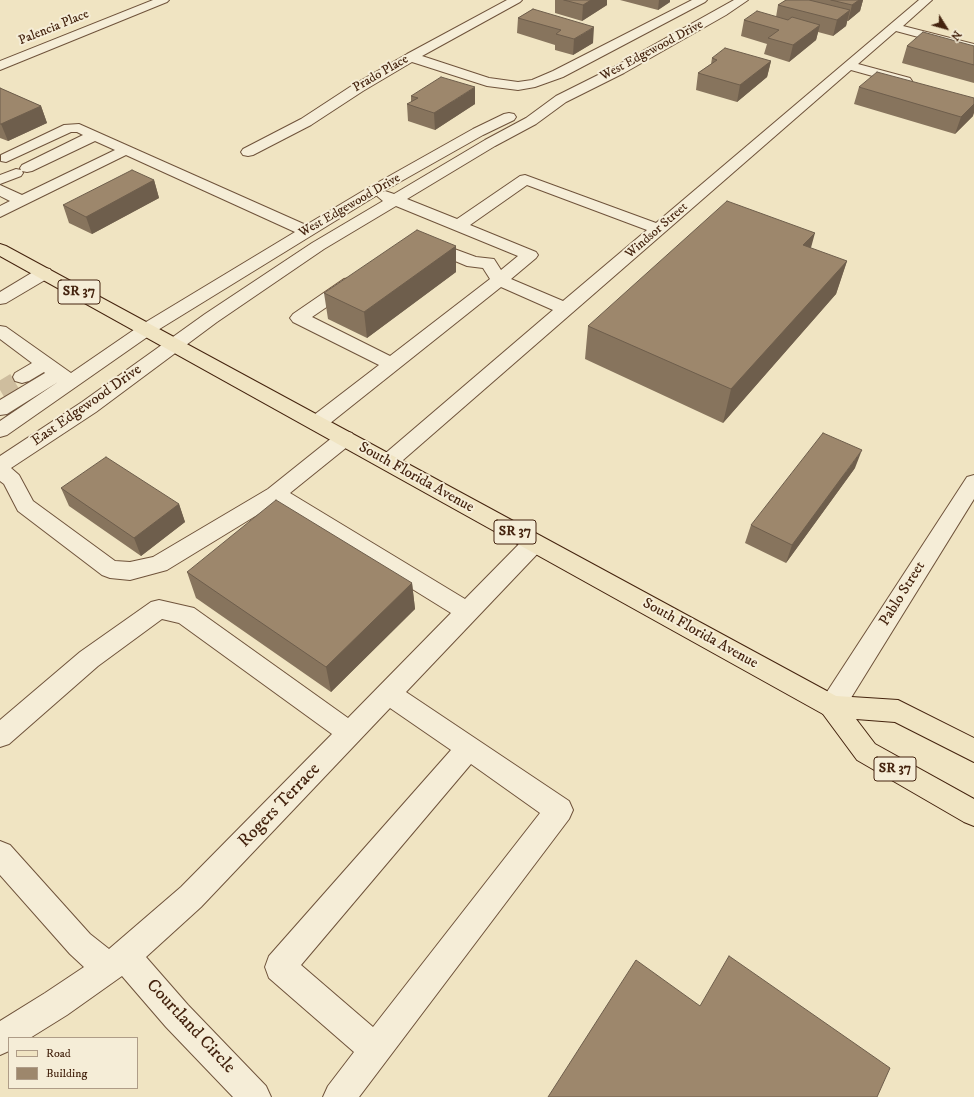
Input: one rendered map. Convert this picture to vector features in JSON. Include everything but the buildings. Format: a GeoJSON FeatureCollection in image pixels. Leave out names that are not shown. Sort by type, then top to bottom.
{"type":"FeatureCollection","features":[{"type":"Feature","properties":{"kind":"main road","name":"South Florida Avenue"},"geometry":{"type":"LineString","coordinates":[[0,249],[832,706],[898,711],[974,751]]}},
{"type":"Feature","properties":{"kind":"main road","name":"South Florida Avenue"},"geometry":{"type":"LineString","coordinates":[[832,706],[866,752],[974,813]]}},
{"type":"Feature","properties":{"kind":"street","name":"Palencia Place"},"geometry":{"type":"LineString","coordinates":[[0,66],[163,0]]}},
{"type":"Feature","properties":{"kind":"street","name":"Prado Place"},"geometry":{"type":"LineString","coordinates":[[248,152],[306,122],[358,88],[411,57],[516,0]]}},
{"type":"Feature","properties":{"kind":"street","name":"West Edgewood Drive"},"geometry":{"type":"LineString","coordinates":[[411,57],[487,82],[518,86],[535,83],[558,74],[701,0]]}},
{"type":"Feature","properties":{"kind":"street","name":"West Edgewood Drive"},"geometry":{"type":"LineString","coordinates":[[173,344],[318,246],[490,143],[531,121],[561,99],[626,66],[722,13],[742,0]]}},
{"type":"Feature","properties":{"kind":"street","name":"Windsor Street"},"geometry":{"type":"LineString","coordinates":[[388,462],[926,0]]}},
{"type":"Feature","properties":{"kind":"street"},"geometry":{"type":"LineString","coordinates":[[894,27],[974,48]]}},
{"type":"Feature","properties":{"kind":"street"},"geometry":{"type":"LineString","coordinates":[[849,65],[915,84]]}},
{"type":"Feature","properties":{"kind":"street","name":"West Edgewood Drive"},"geometry":{"type":"LineString","coordinates":[[147,329],[373,191],[478,132],[518,112],[561,99]]}},
{"type":"Feature","properties":{"kind":"street"},"geometry":{"type":"LineString","coordinates":[[6,158],[69,128],[79,128],[306,231]]}},
{"type":"Feature","properties":{"kind":"street"},"geometry":{"type":"LineString","coordinates":[[0,180],[95,135]]}},
{"type":"Feature","properties":{"kind":"street"},"geometry":{"type":"LineString","coordinates":[[0,212],[126,150]]}},
{"type":"Feature","properties":{"kind":"street"},"geometry":{"type":"LineString","coordinates":[[423,237],[459,225],[525,179],[658,229]]}},
{"type":"Feature","properties":{"kind":"street"},"geometry":{"type":"LineString","coordinates":[[0,190],[21,201]]}},
{"type":"Feature","properties":{"kind":"street"},"geometry":{"type":"LineString","coordinates":[[373,191],[395,200],[423,237]]}},
{"type":"Feature","properties":{"kind":"street"},"geometry":{"type":"LineString","coordinates":[[317,423],[530,255],[459,225]]}},
{"type":"Feature","properties":{"kind":"street"},"geometry":{"type":"LineString","coordinates":[[423,237],[454,237],[475,243],[495,253],[488,263],[499,280],[566,309]]}},
{"type":"Feature","properties":{"kind":"street"},"geometry":{"type":"LineString","coordinates":[[0,299],[44,273]]}},
{"type":"Feature","properties":{"kind":"street"},"geometry":{"type":"LineString","coordinates":[[363,281],[299,318],[391,364]]}},
{"type":"Feature","properties":{"kind":"street","name":"East Edgewood Drive"},"geometry":{"type":"LineString","coordinates":[[0,430],[58,373],[147,329]]}},
{"type":"Feature","properties":{"kind":"street"},"geometry":{"type":"LineString","coordinates":[[0,331],[58,373]]}},
{"type":"Feature","properties":{"kind":"street","name":"East Edgewood Drive"},"geometry":{"type":"LineString","coordinates":[[0,466],[108,394],[173,344]]}},
{"type":"Feature","properties":{"kind":"street"},"geometry":{"type":"LineString","coordinates":[[22,377],[58,373]]}},
{"type":"Feature","properties":{"kind":"street"},"geometry":{"type":"LineString","coordinates":[[0,409],[58,373]]}},
{"type":"Feature","properties":{"kind":"street"},"geometry":{"type":"LineString","coordinates":[[0,470],[12,480],[25,506],[110,569],[130,571],[159,564],[275,494],[345,438]]}},
{"type":"Feature","properties":{"kind":"street","name":"Pablo Street"},"geometry":{"type":"LineString","coordinates":[[832,706],[972,489]]}},
{"type":"Feature","properties":{"kind":"street"},"geometry":{"type":"LineString","coordinates":[[275,494],[468,612]]}},
{"type":"Feature","properties":{"kind":"street","name":"Rogers Terrace"},"geometry":{"type":"LineString","coordinates":[[0,1039],[56,1004],[116,962],[191,898],[534,543]]}},
{"type":"Feature","properties":{"kind":"street"},"geometry":{"type":"LineString","coordinates":[[0,736],[89,659],[159,609],[186,615],[323,715],[351,733]]}},
{"type":"Feature","properties":{"kind":"street"},"geometry":{"type":"LineString","coordinates":[[339,1097],[559,810],[389,694]]}},
{"type":"Feature","properties":{"kind":"street"},"geometry":{"type":"LineString","coordinates":[[375,1050],[280,968],[468,749]]}},
{"type":"Feature","properties":{"kind":"street","name":"Courtland Circle"},"geometry":{"type":"LineString","coordinates":[[0,854],[80,944],[116,962],[177,1016],[255,1097]]}},
{"type":"Feature","properties":{"kind":"tunnel"},"geometry":{"type":"LineString","coordinates":[[0,390],[22,377]]}}]}
